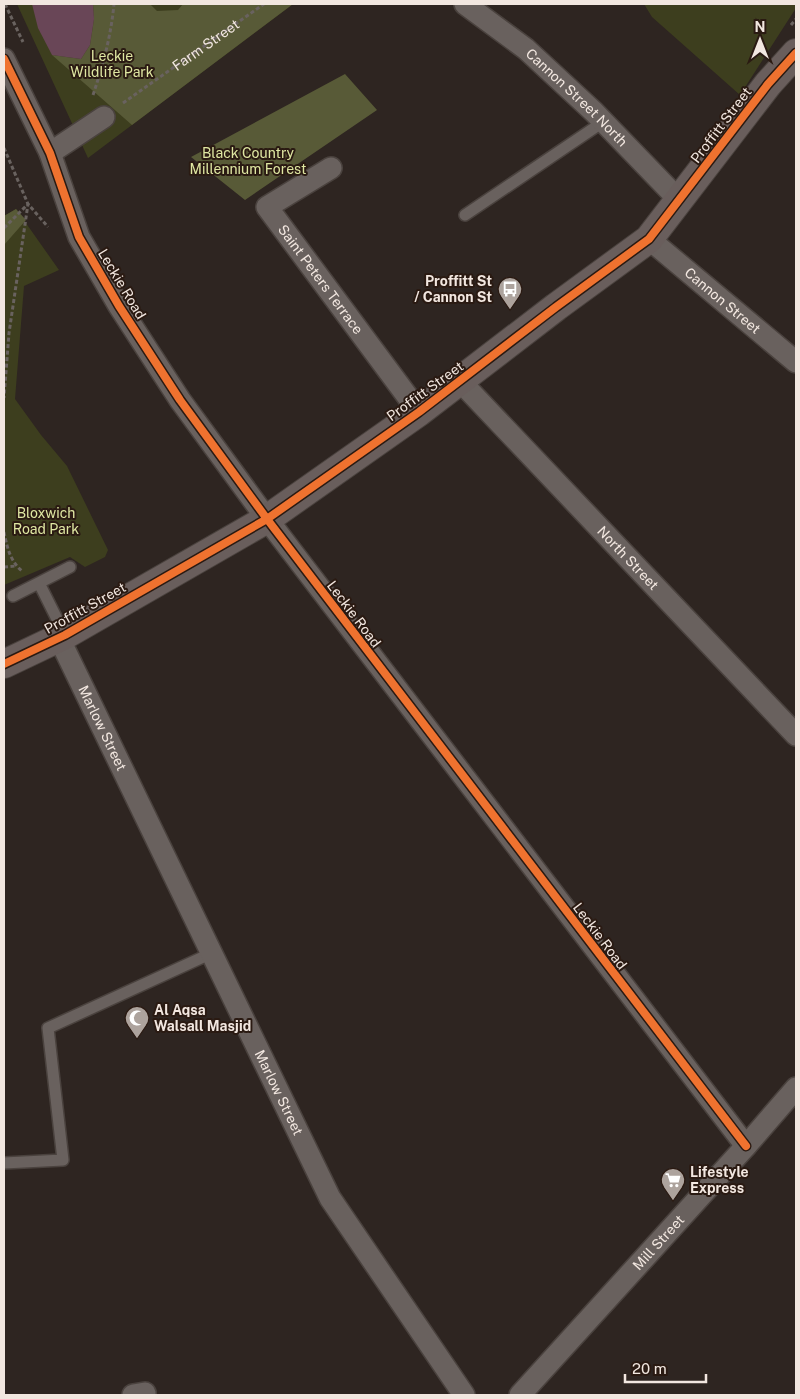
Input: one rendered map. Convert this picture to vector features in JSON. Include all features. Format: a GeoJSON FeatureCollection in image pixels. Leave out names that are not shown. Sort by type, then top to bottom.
{"type":"FeatureCollection","features":[{"type":"Feature","properties":{"kind":"street","name":"Cannon Street North"},"geometry":{"type":"LineString","coordinates":[[465,4],[526,49],[603,122],[680,201]]}},
{"type":"Feature","properties":{"kind":"street","name":"Proffitt Street"},"geometry":{"type":"LineString","coordinates":[[4,664],[62,636],[267,519],[460,382],[556,307],[649,239],[768,84],[795,55]]}},
{"type":"Feature","properties":{"kind":"street","name":"Leckie Road"},"geometry":{"type":"LineString","coordinates":[[4,60],[50,154],[79,237],[119,306],[180,400],[267,519],[746,1146]]}},
{"type":"Feature","properties":{"kind":"street"},"geometry":{"type":"LineString","coordinates":[[50,154],[104,117]]}},
{"type":"Feature","properties":{"kind":"street","name":"Saint Peters Terrace"},"geometry":{"type":"LineString","coordinates":[[331,168],[268,207],[419,412]]}},
{"type":"Feature","properties":{"kind":"street","name":"Cannon Street"},"geometry":{"type":"LineString","coordinates":[[649,239],[796,362]]}},
{"type":"Feature","properties":{"kind":"street","name":"North Street"},"geometry":{"type":"LineString","coordinates":[[460,382],[796,736]]}},
{"type":"Feature","properties":{"kind":"street","name":"Marlow Street"},"geometry":{"type":"LineString","coordinates":[[62,636],[330,1198],[464,1395]]}},
{"type":"Feature","properties":{"kind":"street","name":"Mill Street"},"geometry":{"type":"LineString","coordinates":[[520,1395],[746,1146],[796,1088]]}},
{"type":"Feature","properties":{"kind":"lane"},"geometry":{"type":"LineString","coordinates":[[465,214],[603,122]]}},
{"type":"Feature","properties":{"kind":"lane"},"geometry":{"type":"LineString","coordinates":[[13,596],[70,567]]}},
{"type":"Feature","properties":{"kind":"lane"},"geometry":{"type":"LineString","coordinates":[[39,584],[62,636]]}},
{"type":"Feature","properties":{"kind":"lane"},"geometry":{"type":"LineString","coordinates":[[4,1163],[63,1160],[48,1028],[212,953]]}},
{"type":"Feature","properties":{"kind":"path"},"geometry":{"type":"LineString","coordinates":[[80,133],[105,60],[112,29],[114,4]]}},
{"type":"Feature","properties":{"kind":"path"},"geometry":{"type":"LineString","coordinates":[[4,228],[28,204],[9,334],[4,398]]}},
{"type":"Feature","properties":{"kind":"path"},"geometry":{"type":"LineString","coordinates":[[4,532],[8,551],[16,566],[39,584]]}},
{"type":"Feature","properties":{"kind":"path"},"geometry":{"type":"LineString","coordinates":[[4,567],[16,566]]}},
{"type":"Feature","properties":{"kind":"green space","name":"Leckie Wildlife Park"},"geometry":{"type":"Polygon","coordinates":[[[17,4],[293,4],[88,158],[17,4]]]}},
{"type":"Feature","properties":{"kind":"green space","name":"Leckie Wildlife Park"},"geometry":{"type":"Polygon","coordinates":[[[93,4],[150,4],[157,11],[178,10],[183,4],[293,4],[132,125],[52,55],[81,59],[90,45],[94,19],[93,4]]]}},
{"type":"Feature","properties":{"kind":"green space"},"geometry":{"type":"Polygon","coordinates":[[[644,4],[796,4],[796,8],[740,95],[652,17],[644,4]]]}},
{"type":"Feature","properties":{"kind":"green space","name":"Black Country Millennium Forest"},"geometry":{"type":"Polygon","coordinates":[[[345,74],[377,110],[245,200],[191,157],[345,74]]]}},
{"type":"Feature","properties":{"kind":"green space","name":"Bloxwich Road Park"},"geometry":{"type":"Polygon","coordinates":[[[16,209],[59,270],[24,286],[15,399],[41,435],[67,466],[108,550],[105,557],[85,567],[70,557],[4,585],[4,216],[16,209]]]}},
{"type":"Feature","properties":{"kind":"green space"},"geometry":{"type":"Polygon","coordinates":[[[16,209],[26,220],[4,245],[4,216],[16,209]]]}},
{"type":"Feature","properties":{"kind":"shaded area"},"geometry":{"type":"Polygon","coordinates":[[[32,4],[93,4],[94,19],[90,45],[81,59],[52,55],[38,28],[32,4]]]}},
{"type":"Feature","properties":{"kind":"cycle path"},"geometry":{"type":"LineString","coordinates":[[4,664],[65,635],[267,519],[419,412],[556,307],[649,239],[768,84],[796,53]]}},
{"type":"Feature","properties":{"kind":"cycle path"},"geometry":{"type":"LineString","coordinates":[[4,59],[50,153],[79,237],[119,306],[180,400],[267,519],[746,1146]]}},
{"type":"Feature","properties":{"kind":"place","name":"Proffitt St / Cannon St"},"geometry":{"type":"Point","coordinates":[510,310]}},
{"type":"Feature","properties":{"kind":"place","name":"Al Aqsa Walsall Masjid"},"geometry":{"type":"Point","coordinates":[137,1039]}},
{"type":"Feature","properties":{"kind":"place","name":"Lifestyle Express"},"geometry":{"type":"Point","coordinates":[673,1201]}}]}
